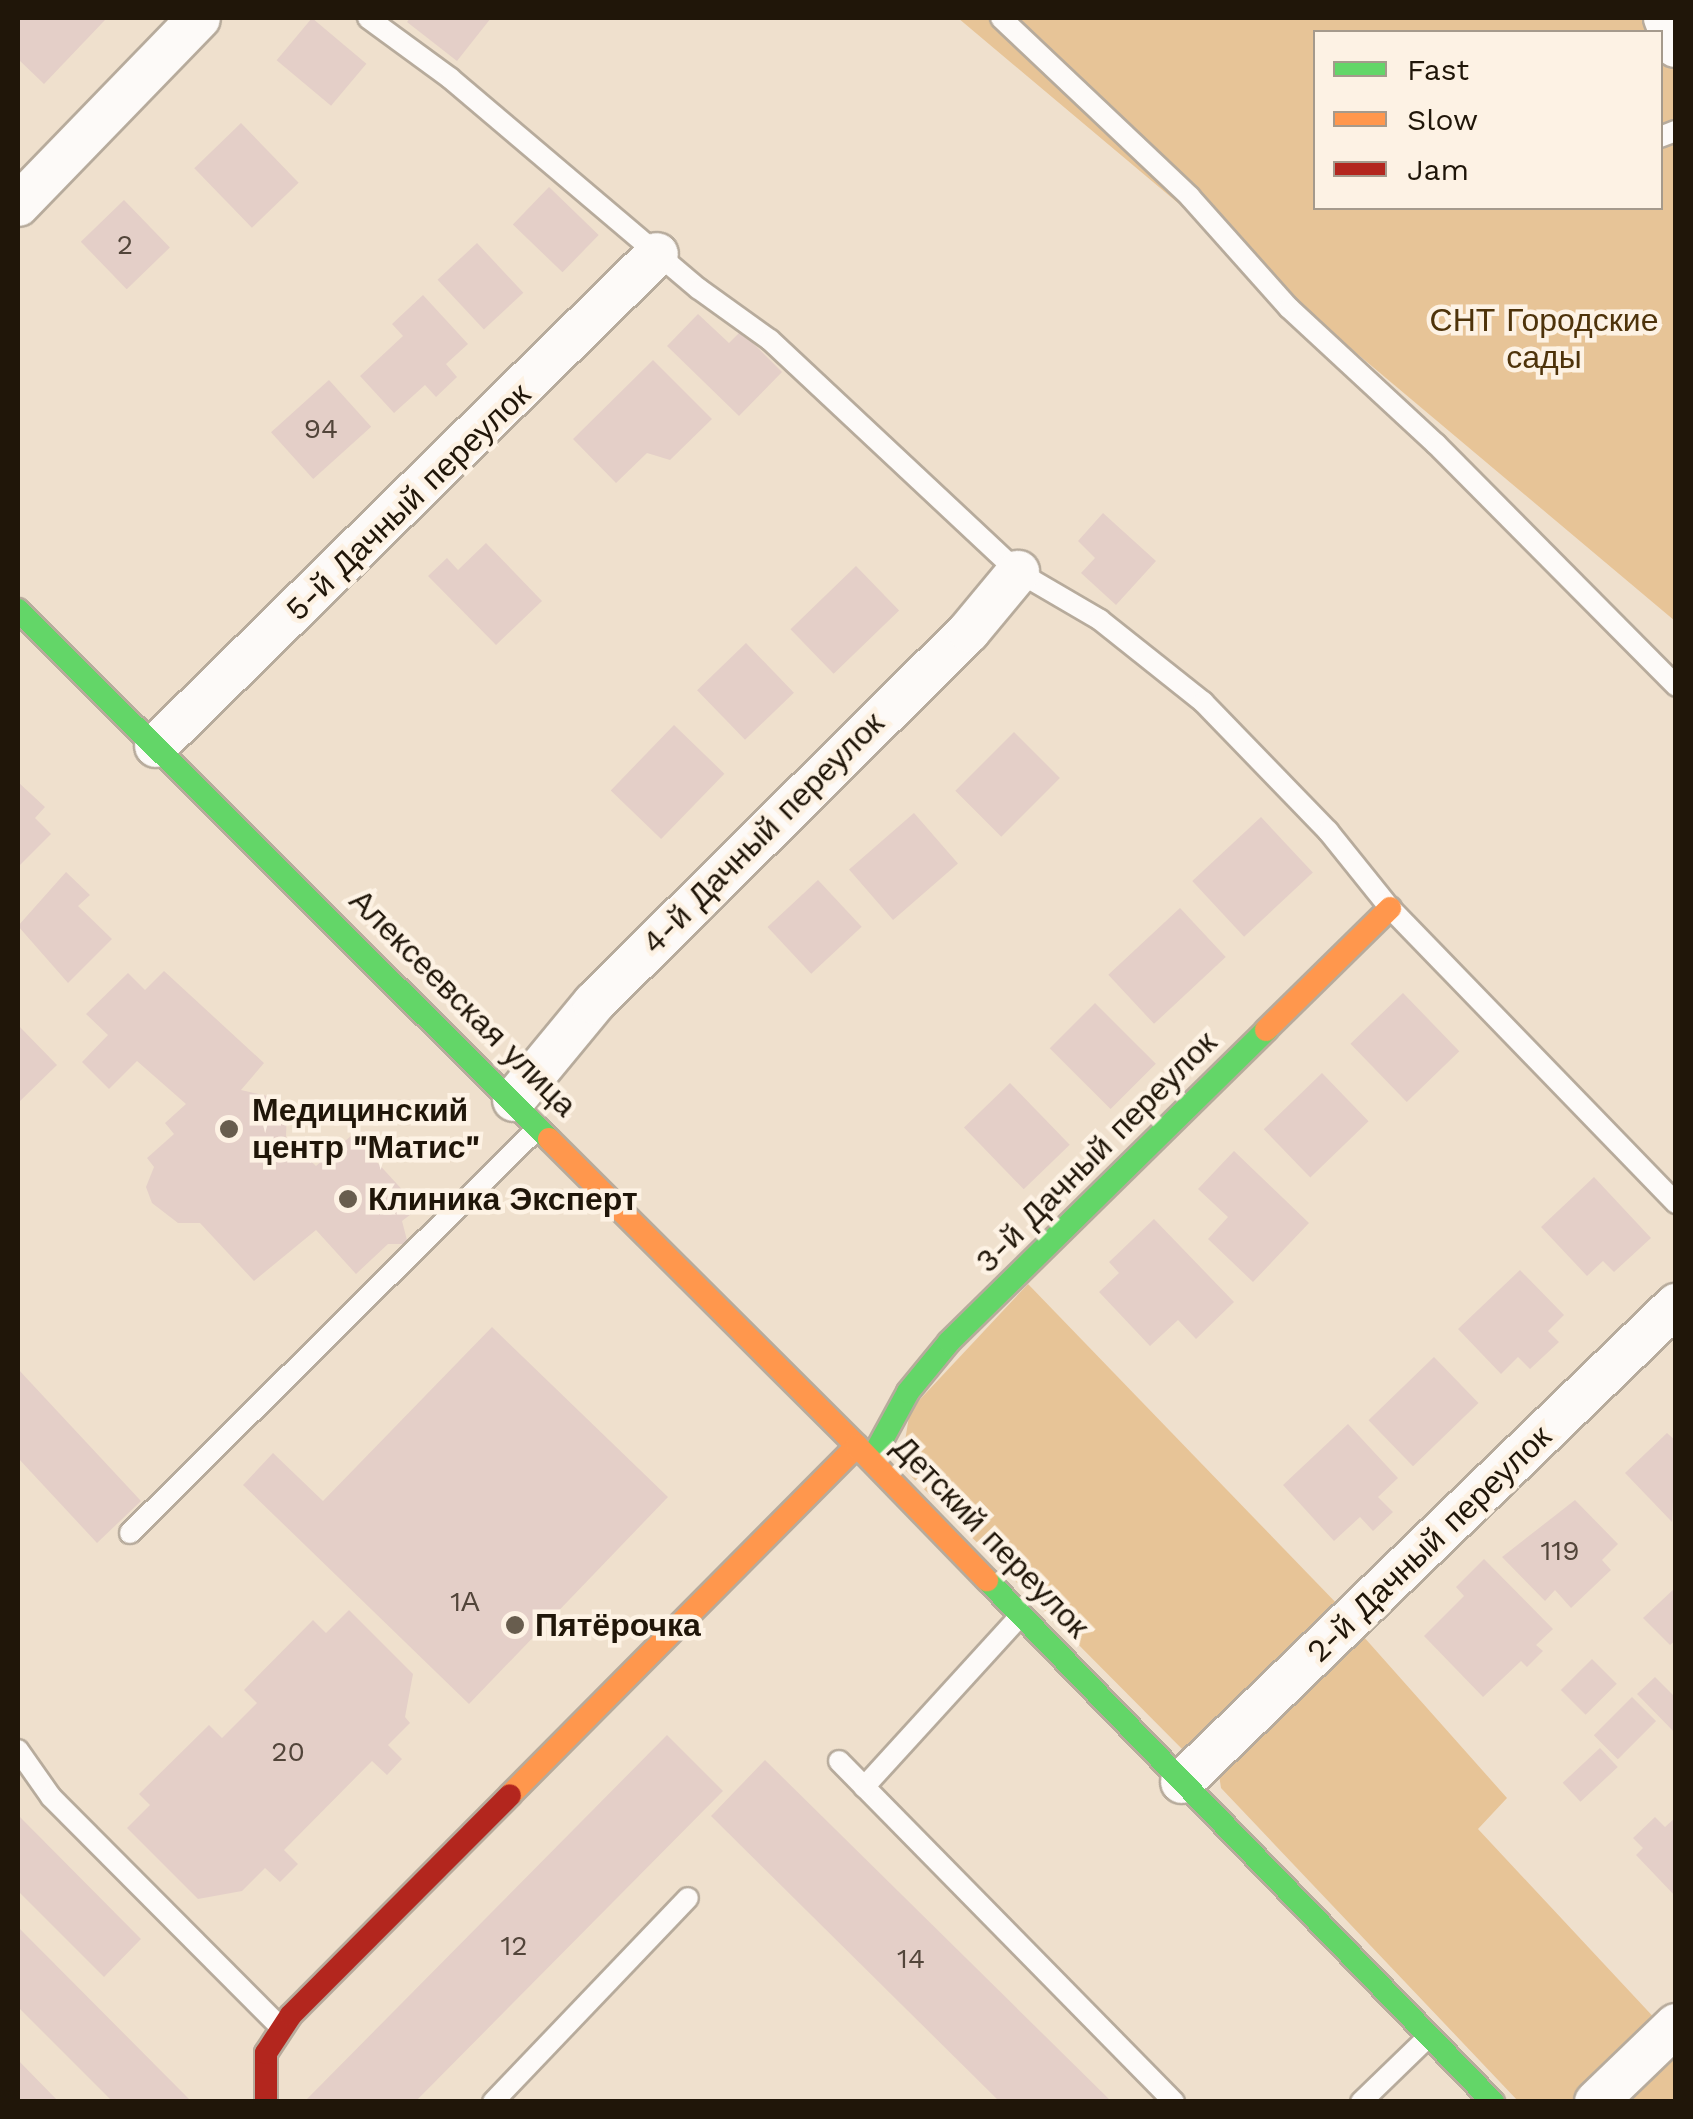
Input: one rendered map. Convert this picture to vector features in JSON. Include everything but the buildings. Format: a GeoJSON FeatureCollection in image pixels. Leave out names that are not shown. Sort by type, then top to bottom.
{"type":"FeatureCollection","features":[{"type":"Feature","properties":{"kind":"street"},"geometry":{"type":"LineString","coordinates":[[18,205],[199,18]]}},
{"type":"Feature","properties":{"kind":"street"},"geometry":{"type":"LineString","coordinates":[[1666,18],[1676,46]]}},
{"type":"Feature","properties":{"kind":"street","name":"5-й Дачный переулок"},"geometry":{"type":"LineString","coordinates":[[156,746],[656,254]]}},
{"type":"Feature","properties":{"kind":"street","name":"4-й Дачный переулок"},"geometry":{"type":"LineString","coordinates":[[527,1113],[594,1003],[969,631],[1018,572]]}},
{"type":"Feature","properties":{"kind":"street","name":"Алексеевская улица"},"geometry":{"type":"LineString","coordinates":[[18,610],[864,1453]]}},
{"type":"Feature","properties":{"kind":"street","name":"3-й Дачный переулок"},"geometry":{"type":"LineString","coordinates":[[864,1453],[949,1342],[1390,908]]}},
{"type":"Feature","properties":{"kind":"street","name":"2-й Дачный переулок"},"geometry":{"type":"LineString","coordinates":[[1182,1782],[1676,1305]]}},
{"type":"Feature","properties":{"kind":"street","name":"Детский переулок"},"geometry":{"type":"LineString","coordinates":[[266,2102],[266,2053],[282,2029],[864,1453],[1493,2102]]}},
{"type":"Feature","properties":{"kind":"street"},"geometry":{"type":"LineString","coordinates":[[1596,2102],[1676,2024]]}},
{"type":"Feature","properties":{"kind":"lane"},"geometry":{"type":"LineString","coordinates":[[368,18],[450,78],[656,254],[770,340],[1018,572],[1100,620],[1203,702],[1328,831],[1390,908],[1676,1204]]}},
{"type":"Feature","properties":{"kind":"lane"},"geometry":{"type":"LineString","coordinates":[[1000,18],[1150,158],[1289,308],[1436,444],[1676,686]]}},
{"type":"Feature","properties":{"kind":"lane"},"geometry":{"type":"LineString","coordinates":[[130,1533],[527,1113]]}},
{"type":"Feature","properties":{"kind":"lane"},"geometry":{"type":"LineString","coordinates":[[864,1787],[1021,1615]]}},
{"type":"Feature","properties":{"kind":"lane"},"geometry":{"type":"LineString","coordinates":[[18,1750],[51,1797],[282,2029]]}},
{"type":"Feature","properties":{"kind":"lane"},"geometry":{"type":"LineString","coordinates":[[839,1762],[1174,2102]]}},
{"type":"Feature","properties":{"kind":"lane"},"geometry":{"type":"LineString","coordinates":[[493,2102],[688,1898]]}},
{"type":"Feature","properties":{"kind":"lane"},"geometry":{"type":"LineString","coordinates":[[1361,2102],[1429,2036]]}},
{"type":"Feature","properties":{"kind":"green space","name":"СНТ Городские сады"},"geometry":{"type":"Polygon","coordinates":[[[958,18],[1675,18],[1675,621],[958,18]]]}},
{"type":"Feature","properties":{"kind":"green space"},"geometry":{"type":"Polygon","coordinates":[[[1028,1284],[1342,1609],[1193,1760],[901,1466],[910,1410],[1028,1284]]]}},
{"type":"Feature","properties":{"kind":"green space"},"geometry":{"type":"Polygon","coordinates":[[[1355,1627],[1507,1798],[1478,1829],[1660,2024],[1578,2101],[1518,2101],[1221,1788],[1218,1768],[1355,1627]]]}},
{"type":"Feature","properties":{"kind":"green space"},"geometry":{"type":"Polygon","coordinates":[[[1675,2046],[1675,2101],[1617,2102],[1675,2046]]]}},
{"type":"Feature","properties":{"kind":"traffic: fast"},"geometry":{"type":"LineString","coordinates":[[18,610],[549,1139]]}},
{"type":"Feature","properties":{"kind":"traffic: fast"},"geometry":{"type":"LineString","coordinates":[[871,1460],[908,1392],[949,1342],[1266,1030]]}},
{"type":"Feature","properties":{"kind":"traffic: fast"},"geometry":{"type":"LineString","coordinates":[[987,1580],[1493,2102]]}},
{"type":"Feature","properties":{"kind":"traffic: slow"},"geometry":{"type":"LineString","coordinates":[[1266,1030],[1390,908]]}},
{"type":"Feature","properties":{"kind":"traffic: slow"},"geometry":{"type":"LineString","coordinates":[[549,1139],[857,1446]]}},
{"type":"Feature","properties":{"kind":"traffic: slow"},"geometry":{"type":"LineString","coordinates":[[510,1795],[857,1446],[987,1580]]}},
{"type":"Feature","properties":{"kind":"traffic: jam"},"geometry":{"type":"LineString","coordinates":[[266,2102],[266,2053],[291,2015],[510,1795]]}},
{"type":"Feature","properties":{"kind":"place","name":"Медицинский центр \"Матис\""},"geometry":{"type":"Point","coordinates":[229,1129]}},
{"type":"Feature","properties":{"kind":"place","name":"Клиника Эксперт"},"geometry":{"type":"Point","coordinates":[348,1199]}},
{"type":"Feature","properties":{"kind":"place","name":"Пятёрочка"},"geometry":{"type":"Point","coordinates":[515,1625]}}]}
